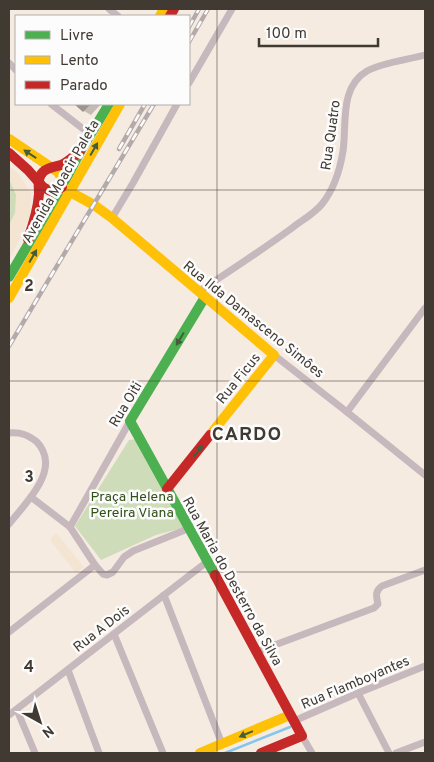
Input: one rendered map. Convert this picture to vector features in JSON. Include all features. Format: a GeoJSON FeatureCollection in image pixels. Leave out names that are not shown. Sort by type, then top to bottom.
{"type":"FeatureCollection","features":[{"type":"Feature","properties":{"kind":"street"},"geometry":{"type":"LineString","coordinates":[[190,81],[232,9]]}},
{"type":"Feature","properties":{"kind":"street","name":"Rua Quatro"},"geometry":{"type":"LineString","coordinates":[[202,295],[321,205],[330,192],[340,166],[347,101],[350,90],[358,79],[366,72],[382,65],[425,55]]}},
{"type":"Feature","properties":{"kind":"street"},"geometry":{"type":"LineString","coordinates":[[53,105],[91,135]]}},
{"type":"Feature","properties":{"kind":"street","name":"Avenida Moacir Paleta"},"geometry":{"type":"LineString","coordinates":[[9,298],[66,189],[81,150],[108,105]]}},
{"type":"Feature","properties":{"kind":"street","name":"Avenida Moacir Paleta"},"geometry":{"type":"LineString","coordinates":[[9,277],[26,247],[66,189],[119,105]]}},
{"type":"Feature","properties":{"kind":"street"},"geometry":{"type":"LineString","coordinates":[[112,218],[176,105]]}},
{"type":"Feature","properties":{"kind":"street"},"geometry":{"type":"LineString","coordinates":[[9,139],[60,175],[66,189],[52,192],[43,187],[9,152]]}},
{"type":"Feature","properties":{"kind":"street"},"geometry":{"type":"LineString","coordinates":[[26,247],[36,216],[39,177],[47,168],[67,162],[81,150]]}},
{"type":"Feature","properties":{"kind":"street","name":"Rua Ilda Damasceno Simôes"},"geometry":{"type":"LineString","coordinates":[[66,189],[112,218],[274,355],[425,475]]}},
{"type":"Feature","properties":{"kind":"street","name":"Rua Oiti"},"geometry":{"type":"LineString","coordinates":[[70,527],[202,295]]}},
{"type":"Feature","properties":{"kind":"street"},"geometry":{"type":"LineString","coordinates":[[347,412],[425,308]]}},
{"type":"Feature","properties":{"kind":"street","name":"Rua Ficus"},"geometry":{"type":"LineString","coordinates":[[168,489],[274,355]]}},
{"type":"Feature","properties":{"kind":"street","name":"Rua Maria do Desterro da Silva"},"geometry":{"type":"LineString","coordinates":[[130,422],[190,528],[312,753]]}},
{"type":"Feature","properties":{"kind":"street"},"geometry":{"type":"LineString","coordinates":[[9,433],[15,432],[28,435],[40,444],[46,456],[42,482],[9,524]]}},
{"type":"Feature","properties":{"kind":"street"},"geometry":{"type":"LineString","coordinates":[[31,497],[70,527],[95,565],[103,574],[107,575],[111,574],[124,557],[133,551],[190,528]]}},
{"type":"Feature","properties":{"kind":"street","name":"Rua A Dois"},"geometry":{"type":"LineString","coordinates":[[9,715],[208,561]]}},
{"type":"Feature","properties":{"kind":"street"},"geometry":{"type":"LineString","coordinates":[[9,632],[95,565]]}},
{"type":"Feature","properties":{"kind":"street"},"geometry":{"type":"LineString","coordinates":[[256,652],[374,608],[378,604],[376,593],[382,586],[425,570]]}},
{"type":"Feature","properties":{"kind":"street"},"geometry":{"type":"LineString","coordinates":[[164,595],[222,744]]}},
{"type":"Feature","properties":{"kind":"street"},"geometry":{"type":"LineString","coordinates":[[114,634],[163,753]]}},
{"type":"Feature","properties":{"kind":"street","name":"Rua Flamboyantes"},"geometry":{"type":"LineString","coordinates":[[292,718],[425,666]]}},
{"type":"Feature","properties":{"kind":"street"},"geometry":{"type":"LineString","coordinates":[[68,670],[99,753]]}},
{"type":"Feature","properties":{"kind":"street"},"geometry":{"type":"LineString","coordinates":[[358,693],[389,753]]}},
{"type":"Feature","properties":{"kind":"street"},"geometry":{"type":"LineString","coordinates":[[16,710],[34,753]]}},
{"type":"Feature","properties":{"kind":"street"},"geometry":{"type":"LineString","coordinates":[[200,753],[292,718]]}},
{"type":"Feature","properties":{"kind":"street"},"geometry":{"type":"LineString","coordinates":[[261,753],[302,736]]}},
{"type":"Feature","properties":{"kind":"street"},"geometry":{"type":"LineString","coordinates":[[396,753],[425,742]]}},
{"type":"Feature","properties":{"kind":"shaded area"},"geometry":{"type":"Polygon","coordinates":[[[9,166],[20,176],[31,194],[30,214],[24,231],[9,260],[9,166]]]}},
{"type":"Feature","properties":{"kind":"shaded area"},"geometry":{"type":"Polygon","coordinates":[[[56,533],[84,567],[76,573],[50,540],[56,533]]]}},
{"type":"Feature","properties":{"kind":"green space"},"geometry":{"type":"Polygon","coordinates":[[[9,179],[16,195],[15,213],[9,225],[9,179]]]}},
{"type":"Feature","properties":{"kind":"green space","name":"Praça Helena Pereira Viana"},"geometry":{"type":"Polygon","coordinates":[[[137,439],[186,527],[156,535],[101,560],[75,526],[129,440],[137,439]]]}},
{"type":"Feature","properties":{"kind":"building"},"geometry":{"type":"Polygon","coordinates":[[[75,105],[90,105],[83,112],[75,105]]]}},
{"type":"Feature","properties":{"kind":"waterway"},"geometry":{"type":"LineString","coordinates":[[225,753],[290,727]]}},
{"type":"Feature","properties":{"kind":"railway"},"geometry":{"type":"LineString","coordinates":[[190,25],[199,9]]}},
{"type":"Feature","properties":{"kind":"railway"},"geometry":{"type":"LineString","coordinates":[[190,40],[208,9]]}},
{"type":"Feature","properties":{"kind":"railway"},"geometry":{"type":"LineString","coordinates":[[119,149],[144,105]]}},
{"type":"Feature","properties":{"kind":"railway"},"geometry":{"type":"LineString","coordinates":[[9,346],[153,105]]}},
{"type":"Feature","properties":{"kind":"traffic: fast"},"geometry":{"type":"LineString","coordinates":[[9,277],[108,105]]}},
{"type":"Feature","properties":{"kind":"traffic: fast"},"geometry":{"type":"LineString","coordinates":[[205,297],[130,421],[215,575]]}},
{"type":"Feature","properties":{"kind":"traffic: slow"},"geometry":{"type":"LineString","coordinates":[[161,15],[164,9]]}},
{"type":"Feature","properties":{"kind":"traffic: slow"},"geometry":{"type":"LineString","coordinates":[[9,298],[119,105]]}},
{"type":"Feature","properties":{"kind":"traffic: slow"},"geometry":{"type":"LineString","coordinates":[[9,139],[58,172],[62,179],[62,187]]}},
{"type":"Feature","properties":{"kind":"traffic: slow"},"geometry":{"type":"LineString","coordinates":[[63,188],[94,205],[112,218],[274,355],[210,435]]}},
{"type":"Feature","properties":{"kind":"traffic: slow"},"geometry":{"type":"LineString","coordinates":[[200,753],[290,715]]}},
{"type":"Feature","properties":{"kind":"traffic: jam"},"geometry":{"type":"LineString","coordinates":[[171,15],[174,9]]}},
{"type":"Feature","properties":{"kind":"traffic: jam"},"geometry":{"type":"LineString","coordinates":[[28,239],[36,211],[41,174],[47,169],[61,165],[80,151]]}},
{"type":"Feature","properties":{"kind":"traffic: jam"},"geometry":{"type":"LineString","coordinates":[[9,153],[43,187],[52,192],[62,187]]}},
{"type":"Feature","properties":{"kind":"traffic: jam"},"geometry":{"type":"LineString","coordinates":[[167,489],[210,435]]}},
{"type":"Feature","properties":{"kind":"traffic: jam"},"geometry":{"type":"LineString","coordinates":[[215,575],[302,736],[261,753]]}},
{"type":"Feature","properties":{"kind":"district","name":"CARDO"},"geometry":{"type":"Point","coordinates":[247,433]}}]}
